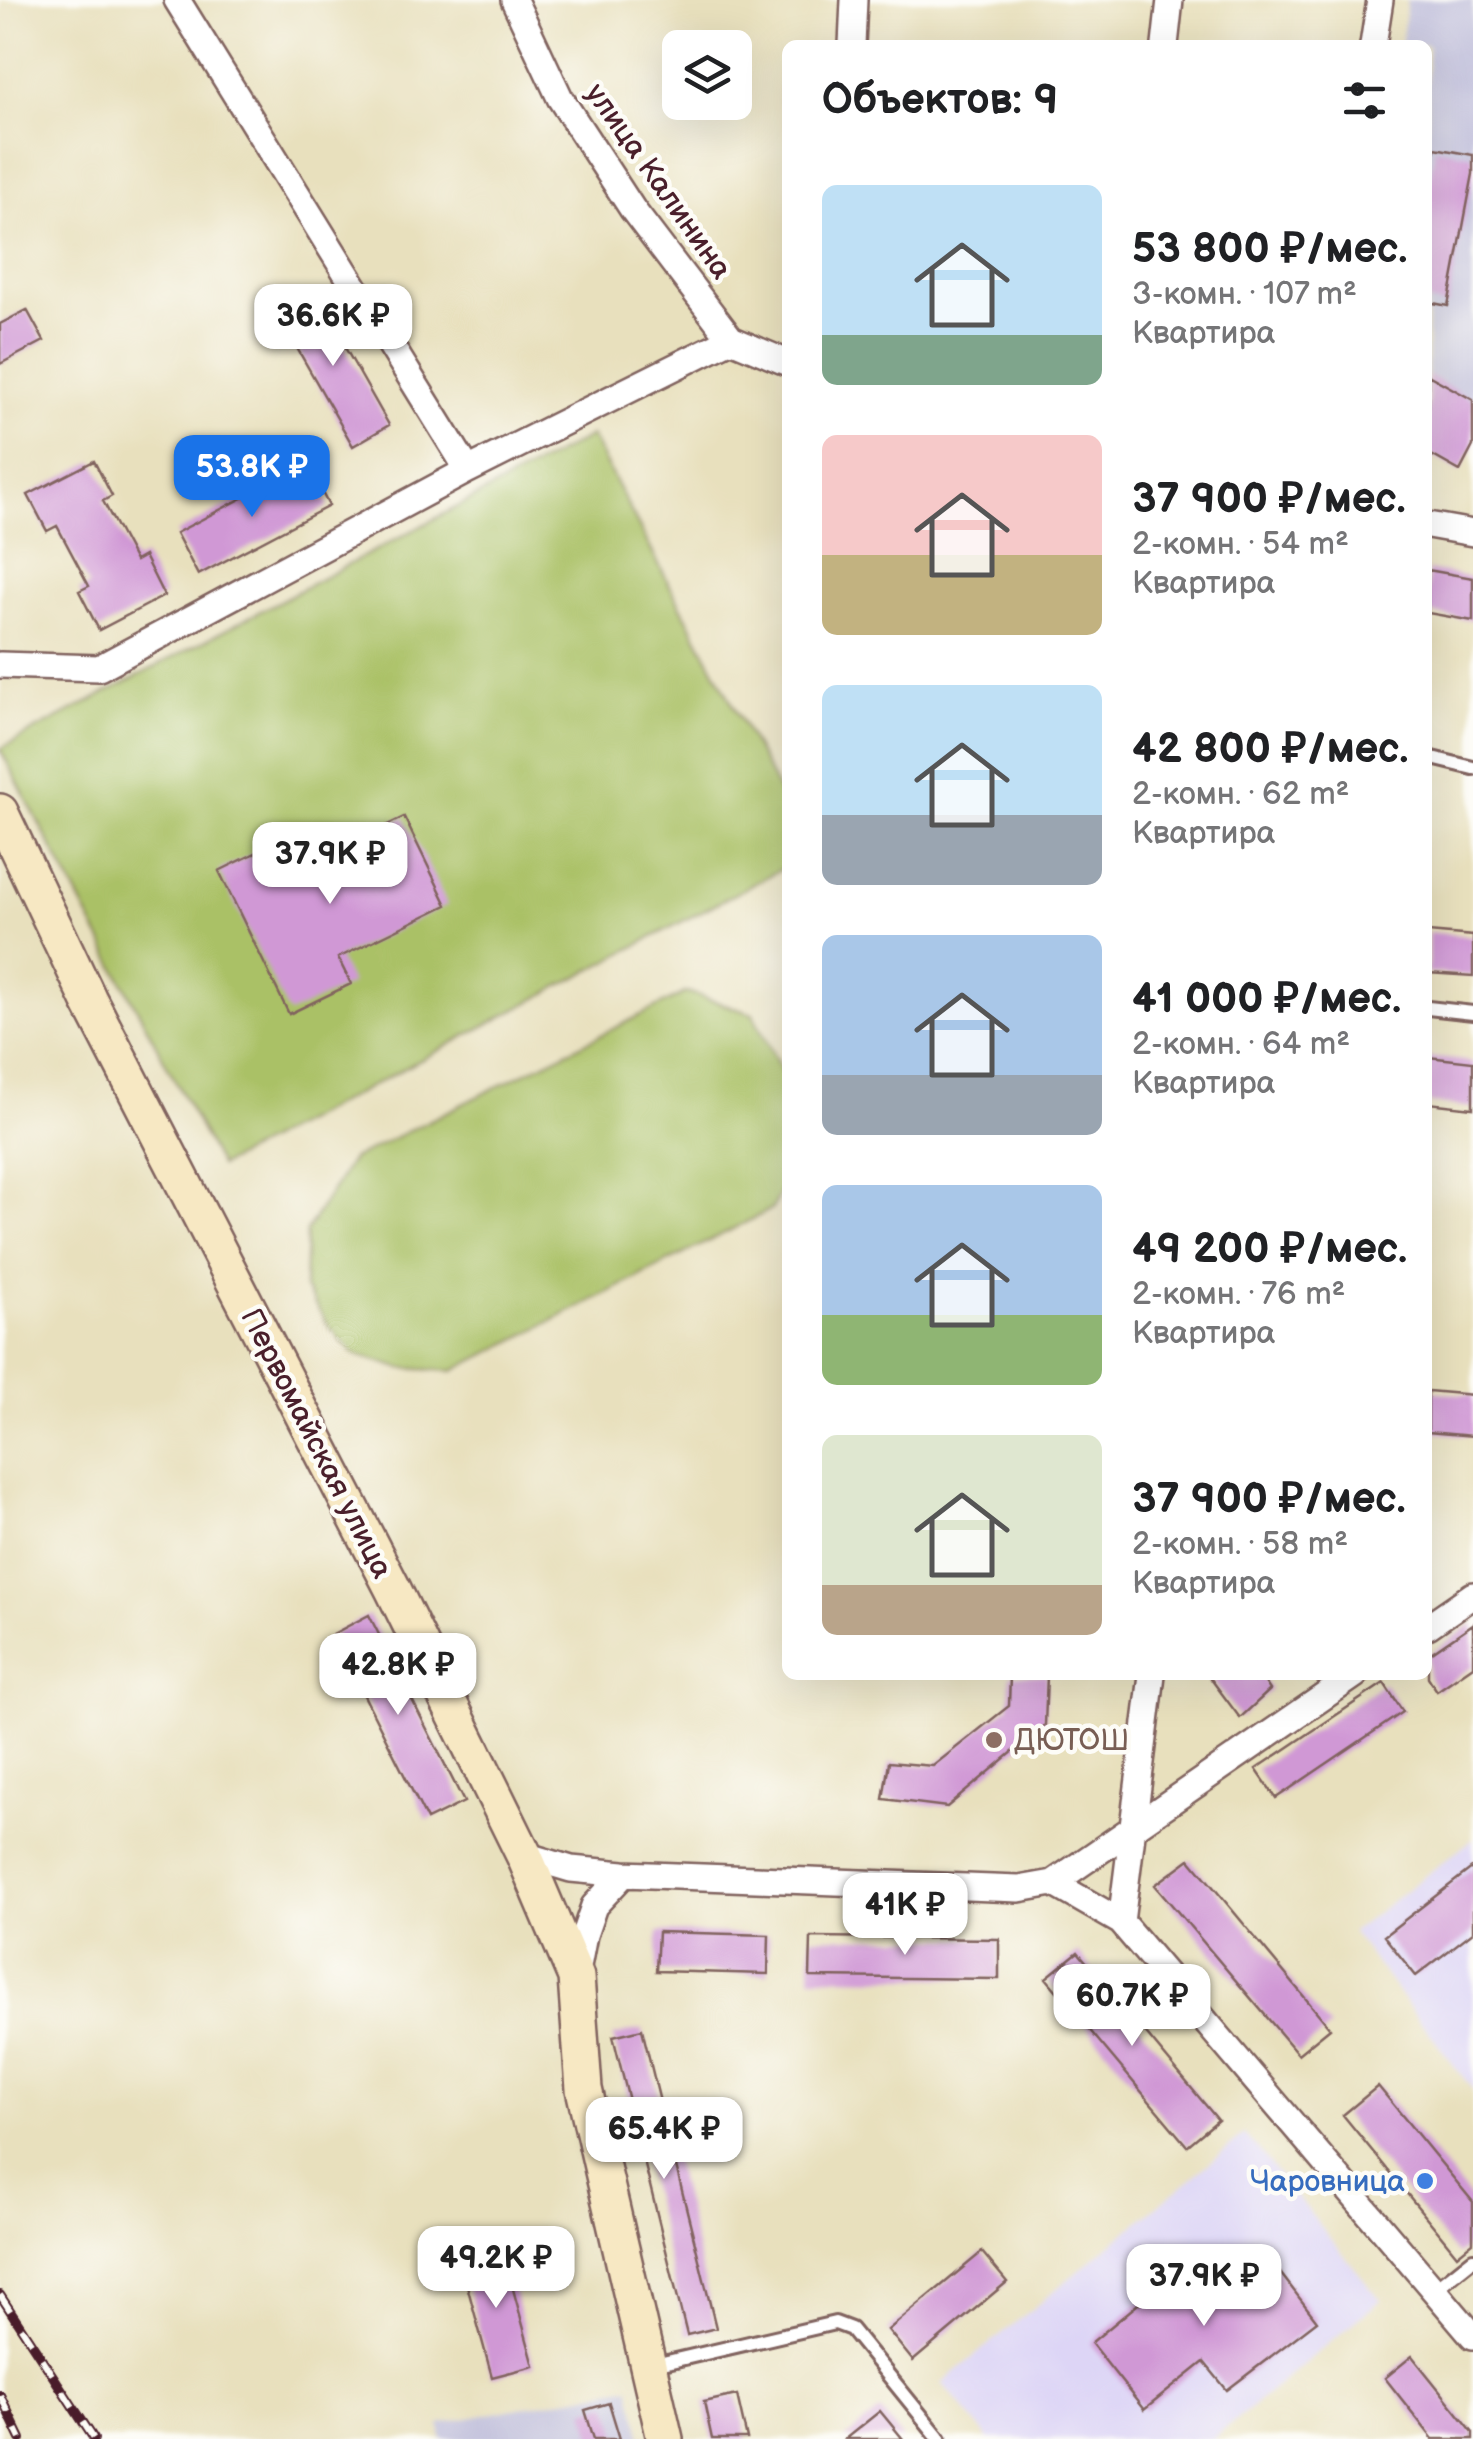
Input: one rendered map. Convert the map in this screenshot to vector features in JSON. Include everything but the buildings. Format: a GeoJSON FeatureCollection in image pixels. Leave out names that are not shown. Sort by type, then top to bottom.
{"type":"FeatureCollection","features":[{"type":"Feature","properties":{"kind":"street"},"geometry":{"type":"LineString","coordinates":[[177,0],[468,470]]}},
{"type":"Feature","properties":{"kind":"street","name":"улица Калинина"},"geometry":{"type":"LineString","coordinates":[[514,0],[560,98],[633,210],[731,339],[782,360]]}},
{"type":"Feature","properties":{"kind":"street"},"geometry":{"type":"LineString","coordinates":[[852,40],[854,0]]}},
{"type":"Feature","properties":{"kind":"street"},"geometry":{"type":"LineString","coordinates":[[1166,40],[1170,0]]}},
{"type":"Feature","properties":{"kind":"street"},"geometry":{"type":"LineString","coordinates":[[1374,40],[1380,0]]}},
{"type":"Feature","properties":{"kind":"street"},"geometry":{"type":"LineString","coordinates":[[0,665],[99,668],[468,470],[731,339]]}},
{"type":"Feature","properties":{"kind":"street"},"geometry":{"type":"LineString","coordinates":[[1432,526],[1473,533]]}},
{"type":"Feature","properties":{"kind":"street","name":"Первомайская улица"},"geometry":{"type":"LineString","coordinates":[[0,812],[89,1000],[393,1589],[524,1855],[576,1978],[584,2089],[665,2439]]}},
{"type":"Feature","properties":{"kind":"street"},"geometry":{"type":"LineString","coordinates":[[1432,1623],[1473,1594]]}},
{"type":"Feature","properties":{"kind":"street"},"geometry":{"type":"LineString","coordinates":[[1121,1922],[1151,1680]]}},
{"type":"Feature","properties":{"kind":"street"},"geometry":{"type":"LineString","coordinates":[[524,1855],[571,1869],[624,1874],[1020,1889],[1053,1883],[1348,1680]]}},
{"type":"Feature","properties":{"kind":"street"},"geometry":{"type":"LineString","coordinates":[[576,1978],[594,1906],[624,1874]]}},
{"type":"Feature","properties":{"kind":"street"},"geometry":{"type":"LineString","coordinates":[[1053,1883],[1121,1922],[1473,2336]]}},
{"type":"Feature","properties":{"kind":"lane"},"geometry":{"type":"LineString","coordinates":[[1432,758],[1473,768]]}},
{"type":"Feature","properties":{"kind":"lane"},"geometry":{"type":"LineString","coordinates":[[1432,1008],[1473,1012]]}},
{"type":"Feature","properties":{"kind":"lane"},"geometry":{"type":"LineString","coordinates":[[1434,2290],[1473,2259]]}},
{"type":"Feature","properties":{"kind":"lane"},"geometry":{"type":"LineString","coordinates":[[648,2366],[835,2323],[852,2329],[940,2439]]}},
{"type":"Feature","properties":{"kind":"shaded area"},"geometry":{"type":"Polygon","coordinates":[[[1407,0],[1473,0],[1473,400],[1432,377],[1432,40],[1402,40],[1407,0]]]}},
{"type":"Feature","properties":{"kind":"shaded area"},"geometry":{"type":"Polygon","coordinates":[[[1473,1839],[1473,2090],[1352,1932],[1473,1839]]]}},
{"type":"Feature","properties":{"kind":"shaded area"},"geometry":{"type":"Polygon","coordinates":[[[1245,2134],[1381,2300],[1213,2439],[989,2439],[942,2383],[1245,2134]]]}},
{"type":"Feature","properties":{"kind":"shaded area"},"geometry":{"type":"Polygon","coordinates":[[[630,2386],[642,2439],[442,2439],[440,2424],[630,2386]]]}},
{"type":"Feature","properties":{"kind":"green space"},"geometry":{"type":"Polygon","coordinates":[[[591,436],[782,798],[782,869],[220,1166],[0,749],[591,436]]]}},
{"type":"Feature","properties":{"kind":"green space"},"geometry":{"type":"Polygon","coordinates":[[[687,992],[753,1014],[782,1072],[782,1188],[772,1209],[453,1371],[400,1368],[356,1355],[329,1327],[304,1287],[306,1231],[352,1159],[687,992]]]}},
{"type":"Feature","properties":{"kind":"railway"},"geometry":{"type":"LineString","coordinates":[[0,2295],[94,2439]]}},
{"type":"Feature","properties":{"kind":"railway"},"geometry":{"type":"LineString","coordinates":[[0,2395],[21,2439]]}},
{"type":"Feature","properties":{"kind":"place","name":"ДЮТОШ"},"geometry":{"type":"Point","coordinates":[994,1740]}},
{"type":"Feature","properties":{"kind":"place","name":"Чаровница"},"geometry":{"type":"Point","coordinates":[1425,2181]}}]}
